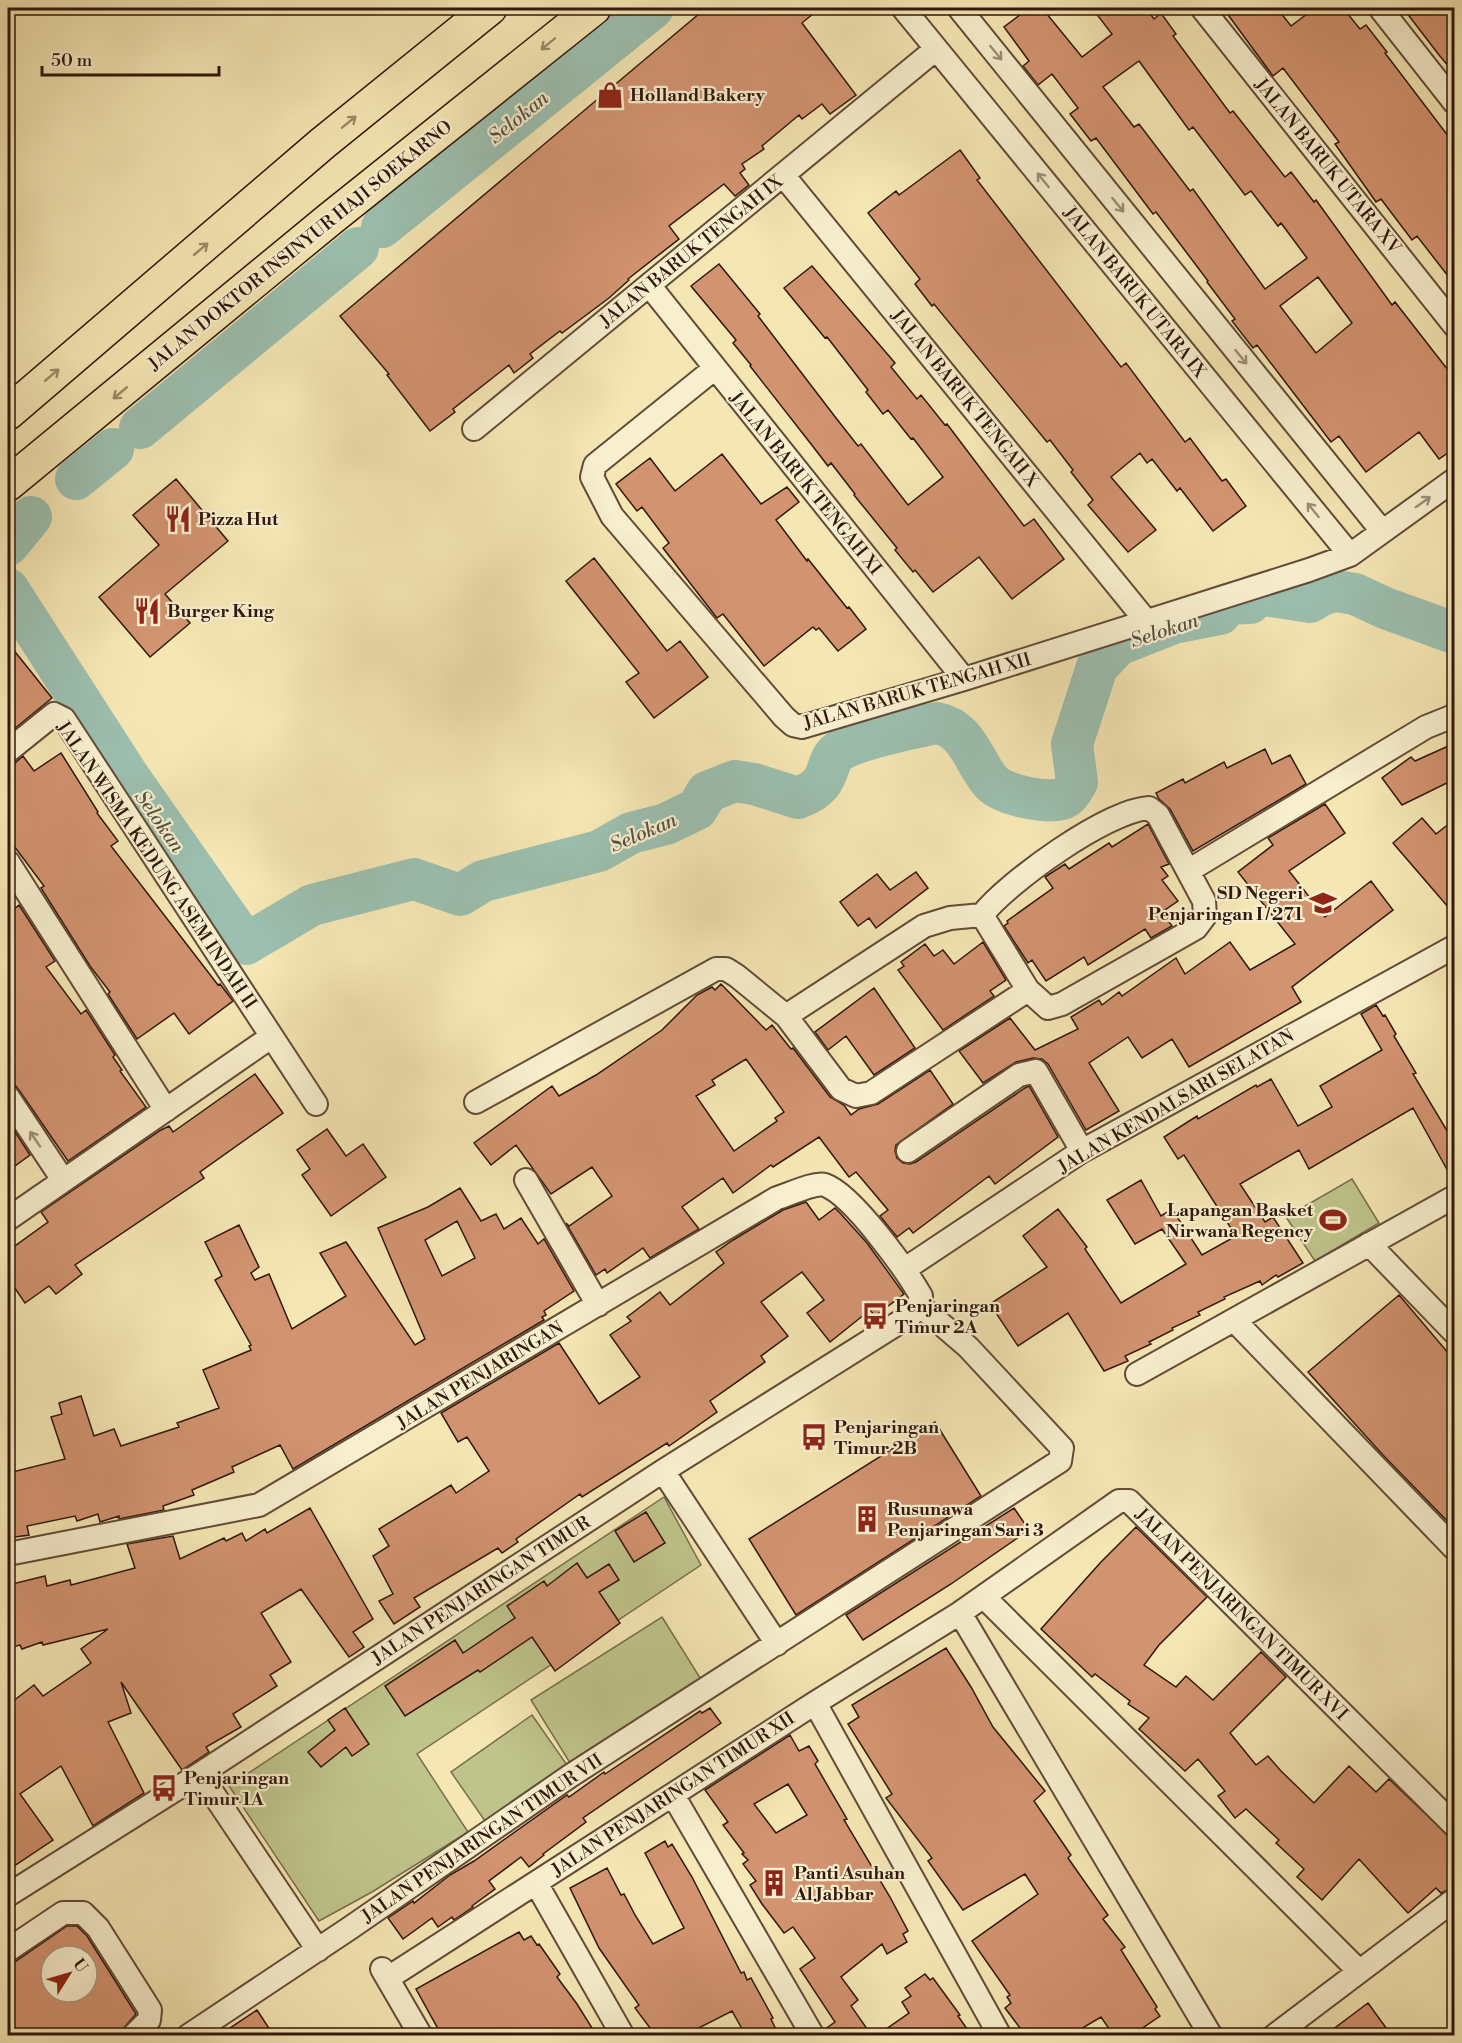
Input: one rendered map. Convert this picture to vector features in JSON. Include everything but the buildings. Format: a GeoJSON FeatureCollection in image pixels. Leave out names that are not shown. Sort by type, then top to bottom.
{"type":"FeatureCollection","features":[{"type":"Feature","properties":{"kind":"main road"},"geometry":{"type":"LineString","coordinates":[[8,413],[323,143],[490,8]]}},
{"type":"Feature","properties":{"kind":"main road","name":"JALAN DOKTOR INSINYUR HAJI SOEKARNO"},"geometry":{"type":"LineString","coordinates":[[8,484],[330,219],[594,8]]}},
{"type":"Feature","properties":{"kind":"street","name":"JALAN BARUK UTARA IX"},"geometry":{"type":"LineString","coordinates":[[903,8],[1350,555]]}},
{"type":"Feature","properties":{"kind":"street","name":"JALAN BARUK UTARA XV"},"geometry":{"type":"LineString","coordinates":[[1202,8],[1455,325]]}},
{"type":"Feature","properties":{"kind":"street"},"geometry":{"type":"LineString","coordinates":[[1380,8],[1455,102]]}},
{"type":"Feature","properties":{"kind":"street"},"geometry":{"type":"LineString","coordinates":[[971,12],[1382,531]]}},
{"type":"Feature","properties":{"kind":"street","name":"JALAN BARUK TENGAH IX"},"geometry":{"type":"LineString","coordinates":[[474,429],[936,49]]}},
{"type":"Feature","properties":{"kind":"street","name":"JALAN BARUK TENGAH X"},"geometry":{"type":"LineString","coordinates":[[783,175],[1147,622]]}},
{"type":"Feature","properties":{"kind":"street","name":"JALAN BARUK TENGAH XI"},"geometry":{"type":"LineString","coordinates":[[649,285],[964,679]]}},
{"type":"Feature","properties":{"kind":"street","name":"JALAN BARUK TENGAH XII"},"geometry":{"type":"LineString","coordinates":[[714,369],[595,465],[592,477],[612,516],[793,725],[802,727],[964,679],[1350,555]]}},
{"type":"Feature","properties":{"kind":"street"},"geometry":{"type":"LineString","coordinates":[[1350,555],[1455,480]]}},
{"type":"Feature","properties":{"kind":"street","name":"JALAN WISMA KEDUNG ASEM INDAH II"},"geometry":{"type":"LineString","coordinates":[[8,751],[54,714],[64,719],[316,1104]]}},
{"type":"Feature","properties":{"kind":"street"},"geometry":{"type":"LineString","coordinates":[[1188,872],[1426,727],[1451,717],[1455,718]]}},
{"type":"Feature","properties":{"kind":"street"},"geometry":{"type":"LineString","coordinates":[[786,1016],[924,926],[950,918],[982,915],[994,900],[1056,852],[1110,821],[1141,809],[1149,808],[1158,815],[1204,901],[1205,916],[1196,928],[1062,1004],[1048,1008],[1028,990],[982,915]]}},
{"type":"Feature","properties":{"kind":"street"},"geometry":{"type":"LineString","coordinates":[[8,862],[166,1110]]}},
{"type":"Feature","properties":{"kind":"street","name":"JALAN KENDALSARI SELATAN"},"geometry":{"type":"LineString","coordinates":[[905,1269],[1082,1151],[1455,947]]}},
{"type":"Feature","properties":{"kind":"street"},"geometry":{"type":"LineString","coordinates":[[476,1102],[716,969],[726,969],[737,976],[786,1016],[842,1089],[856,1096],[871,1093],[1028,990]]}},
{"type":"Feature","properties":{"kind":"street"},"geometry":{"type":"LineString","coordinates":[[8,1219],[271,1037]]}},
{"type":"Feature","properties":{"kind":"street"},"geometry":{"type":"LineString","coordinates":[[908,1151],[1020,1075],[1036,1071],[1082,1151]]}},
{"type":"Feature","properties":{"kind":"street"},"geometry":{"type":"LineString","coordinates":[[8,1097],[63,1180]]}},
{"type":"Feature","properties":{"kind":"street"},"geometry":{"type":"LineString","coordinates":[[526,1180],[598,1305]]}},
{"type":"Feature","properties":{"kind":"street","name":"JALAN PENJARINGAN"},"geometry":{"type":"LineString","coordinates":[[8,1554],[259,1505],[777,1198],[816,1185],[824,1185],[850,1203],[905,1269]]}},
{"type":"Feature","properties":{"kind":"street"},"geometry":{"type":"LineString","coordinates":[[1137,1374],[1455,1197]]}},
{"type":"Feature","properties":{"kind":"street"},"geometry":{"type":"LineString","coordinates":[[1368,1244],[1455,1332]]}},
{"type":"Feature","properties":{"kind":"street"},"geometry":{"type":"LineString","coordinates":[[905,1269],[921,1296],[919,1305]]}},
{"type":"Feature","properties":{"kind":"street","name":"JALAN PENJARINGAN TIMUR"},"geometry":{"type":"LineString","coordinates":[[8,1895],[200,1774],[663,1471],[911,1316],[919,1305]]}},
{"type":"Feature","properties":{"kind":"street","name":"JALAN PENJARINGAN TIMUR VII"},"geometry":{"type":"LineString","coordinates":[[188,2036],[318,1950],[570,1776],[999,1498],[1060,1461],[1062,1448],[968,1347],[919,1305]]}},
{"type":"Feature","properties":{"kind":"street"},"geometry":{"type":"LineString","coordinates":[[1234,1320],[1455,1548]]}},
{"type":"Feature","properties":{"kind":"street"},"geometry":{"type":"LineString","coordinates":[[663,1471],[777,1644]]}},
{"type":"Feature","properties":{"kind":"street","name":"JALAN PENJARINGAN TIMUR XVI"},"geometry":{"type":"LineString","coordinates":[[960,1613],[1110,1506],[1119,1501],[1129,1501],[1455,1826]]}},
{"type":"Feature","properties":{"kind":"street"},"geometry":{"type":"LineString","coordinates":[[984,1597],[1359,1971]]}},
{"type":"Feature","properties":{"kind":"street"},"geometry":{"type":"LineString","coordinates":[[960,1613],[1211,2036]]}},
{"type":"Feature","properties":{"kind":"street","name":"JALAN PENJARINGAN TIMUR XII"},"geometry":{"type":"LineString","coordinates":[[421,2036],[385,1973],[536,1883],[815,1703],[960,1613]]}},
{"type":"Feature","properties":{"kind":"street"},"geometry":{"type":"LineString","coordinates":[[815,1703],[1000,2036]]}},
{"type":"Feature","properties":{"kind":"street"},"geometry":{"type":"LineString","coordinates":[[200,1774],[318,1950]]}},
{"type":"Feature","properties":{"kind":"street"},"geometry":{"type":"LineString","coordinates":[[674,1795],[813,2036]]}},
{"type":"Feature","properties":{"kind":"street"},"geometry":{"type":"LineString","coordinates":[[536,1883],[623,2036]]}},
{"type":"Feature","properties":{"kind":"street"},"geometry":{"type":"LineString","coordinates":[[1274,2036],[1455,1900]]}},
{"type":"Feature","properties":{"kind":"street"},"geometry":{"type":"LineString","coordinates":[[8,1950],[63,1914],[83,1913],[98,1928],[150,2010],[149,2020],[133,2036]]}},
{"type":"Feature","properties":{"kind":"green space","name":"Lapangan Basket Nirwana Regency"},"geometry":{"type":"Polygon","coordinates":[[[1352,1179],[1379,1223],[1315,1261],[1286,1217],[1352,1179]]]}},
{"type":"Feature","properties":{"kind":"green space"},"geometry":{"type":"Polygon","coordinates":[[[664,1497],[701,1565],[417,1754],[468,1832],[372,1892],[319,1921],[229,1786],[664,1497]]]}},
{"type":"Feature","properties":{"kind":"green space"},"geometry":{"type":"Polygon","coordinates":[[[662,1617],[702,1681],[570,1763],[531,1700],[662,1617]]]}},
{"type":"Feature","properties":{"kind":"green space"},"geometry":{"type":"Polygon","coordinates":[[[532,1715],[567,1765],[485,1821],[451,1772],[532,1715]]]}},
{"type":"Feature","properties":{"kind":"waterway","name":"Selokan"},"geometry":{"type":"LineString","coordinates":[[382,227],[653,8]]}},
{"type":"Feature","properties":{"kind":"waterway","name":"Selokan"},"geometry":{"type":"LineString","coordinates":[[140,428],[358,248]]}},
{"type":"Feature","properties":{"kind":"waterway","name":"Selokan"},"geometry":{"type":"LineString","coordinates":[[76,479],[113,449]]}},
{"type":"Feature","properties":{"kind":"waterway","name":"Selokan"},"geometry":{"type":"LineString","coordinates":[[8,545],[31,517]]}},
{"type":"Feature","properties":{"kind":"waterway","name":"Selokan"},"geometry":{"type":"LineString","coordinates":[[8,589],[129,777],[246,944],[312,905],[414,879],[460,895],[483,881],[599,851],[631,833],[666,824],[697,809],[707,792],[735,781],[754,784],[798,798],[819,786],[835,754],[839,751],[872,738],[937,723],[947,726],[963,739],[985,774],[997,787],[1016,795],[1039,800],[1066,797],[1077,782],[1072,744],[1097,667],[1118,645],[1174,623],[1220,614],[1227,604],[1250,603],[1258,594],[1310,602],[1321,595],[1336,591],[1355,594],[1385,608],[1454,633]]}},
{"type":"Feature","properties":{"kind":"place","name":"Holland Bakery"},"geometry":{"type":"Point","coordinates":[610,95]}},
{"type":"Feature","properties":{"kind":"place","name":"Pizza Hut"},"geometry":{"type":"Point","coordinates":[178,519]}},
{"type":"Feature","properties":{"kind":"place","name":"Burger King"},"geometry":{"type":"Point","coordinates":[147,611]}},
{"type":"Feature","properties":{"kind":"place","name":"SD Negeri Penjaringan I / 271"},"geometry":{"type":"Point","coordinates":[1323,903]}},
{"type":"Feature","properties":{"kind":"place","name":"Lapangan Basket Nirwana Regency"},"geometry":{"type":"Point","coordinates":[1333,1220]}},
{"type":"Feature","properties":{"kind":"place","name":"Penjaringan Timur 2A"},"geometry":{"type":"Point","coordinates":[875,1316]}},
{"type":"Feature","properties":{"kind":"place","name":"Penjaringan Timur 2B"},"geometry":{"type":"Point","coordinates":[814,1437]}},
{"type":"Feature","properties":{"kind":"place","name":"Rusunawa Penjaringan Sari 3"},"geometry":{"type":"Point","coordinates":[867,1519]}},
{"type":"Feature","properties":{"kind":"place","name":"Penjaringan Timur 1A"},"geometry":{"type":"Point","coordinates":[164,1788]}},
{"type":"Feature","properties":{"kind":"place","name":"Panti Asuhan Al Jabbar"},"geometry":{"type":"Point","coordinates":[774,1883]}}]}
